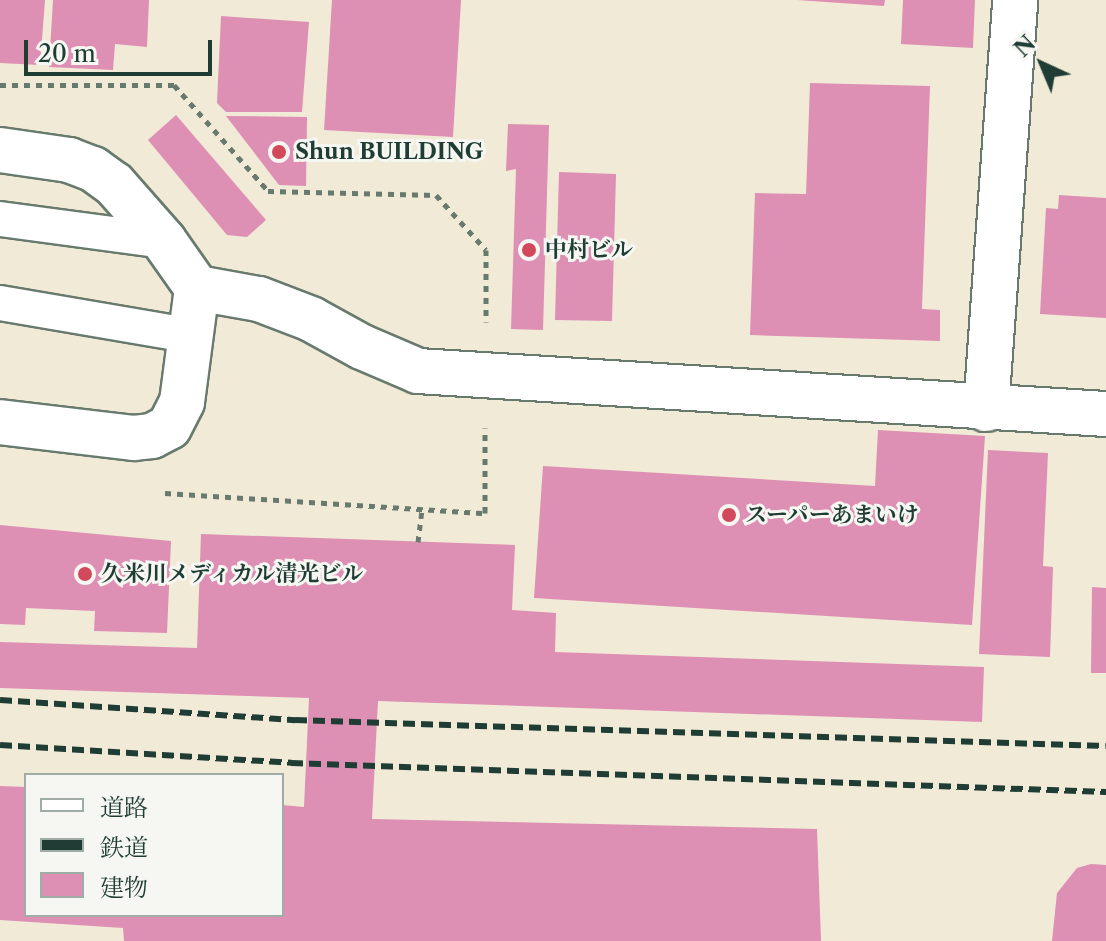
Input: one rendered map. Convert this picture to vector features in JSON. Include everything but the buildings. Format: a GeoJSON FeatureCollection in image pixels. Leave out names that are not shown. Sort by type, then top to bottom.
{"type":"FeatureCollection","features":[{"type":"Feature","properties":{"kind":"street"},"geometry":{"type":"LineString","coordinates":[[986,409],[1015,0]]}},
{"type":"Feature","properties":{"kind":"street"},"geometry":{"type":"LineString","coordinates":[[0,422],[134,438],[152,436],[169,427],[182,402],[197,288],[164,241],[114,184],[93,169],[69,160],[2,152]]}},
{"type":"Feature","properties":{"kind":"street"},"geometry":{"type":"LineString","coordinates":[[197,288],[259,299],[311,319],[362,347],[418,371],[986,409],[1106,414]]}},
{"type":"Feature","properties":{"kind":"lane"},"geometry":{"type":"LineString","coordinates":[[0,219],[164,241]]}},
{"type":"Feature","properties":{"kind":"lane"},"geometry":{"type":"LineString","coordinates":[[0,303],[193,336]]}},
{"type":"Feature","properties":{"kind":"path"},"geometry":{"type":"LineString","coordinates":[[418,542],[422,509]]}},
{"type":"Feature","properties":{"kind":"railway"},"geometry":{"type":"LineString","coordinates":[[0,700],[295,720],[1106,746]]}},
{"type":"Feature","properties":{"kind":"railway"},"geometry":{"type":"LineString","coordinates":[[0,745],[291,763],[1106,792]]}},
{"type":"Feature","properties":{"kind":"place","name":"Shun BUILDING"},"geometry":{"type":"Point","coordinates":[279,152]}},
{"type":"Feature","properties":{"kind":"place","name":"中村ビル"},"geometry":{"type":"Point","coordinates":[529,250]}},
{"type":"Feature","properties":{"kind":"place","name":"スーパーあまいけ"},"geometry":{"type":"Point","coordinates":[729,515]}},
{"type":"Feature","properties":{"kind":"place","name":"久米川メディカル清光ビル"},"geometry":{"type":"Point","coordinates":[85,574]}}]}
